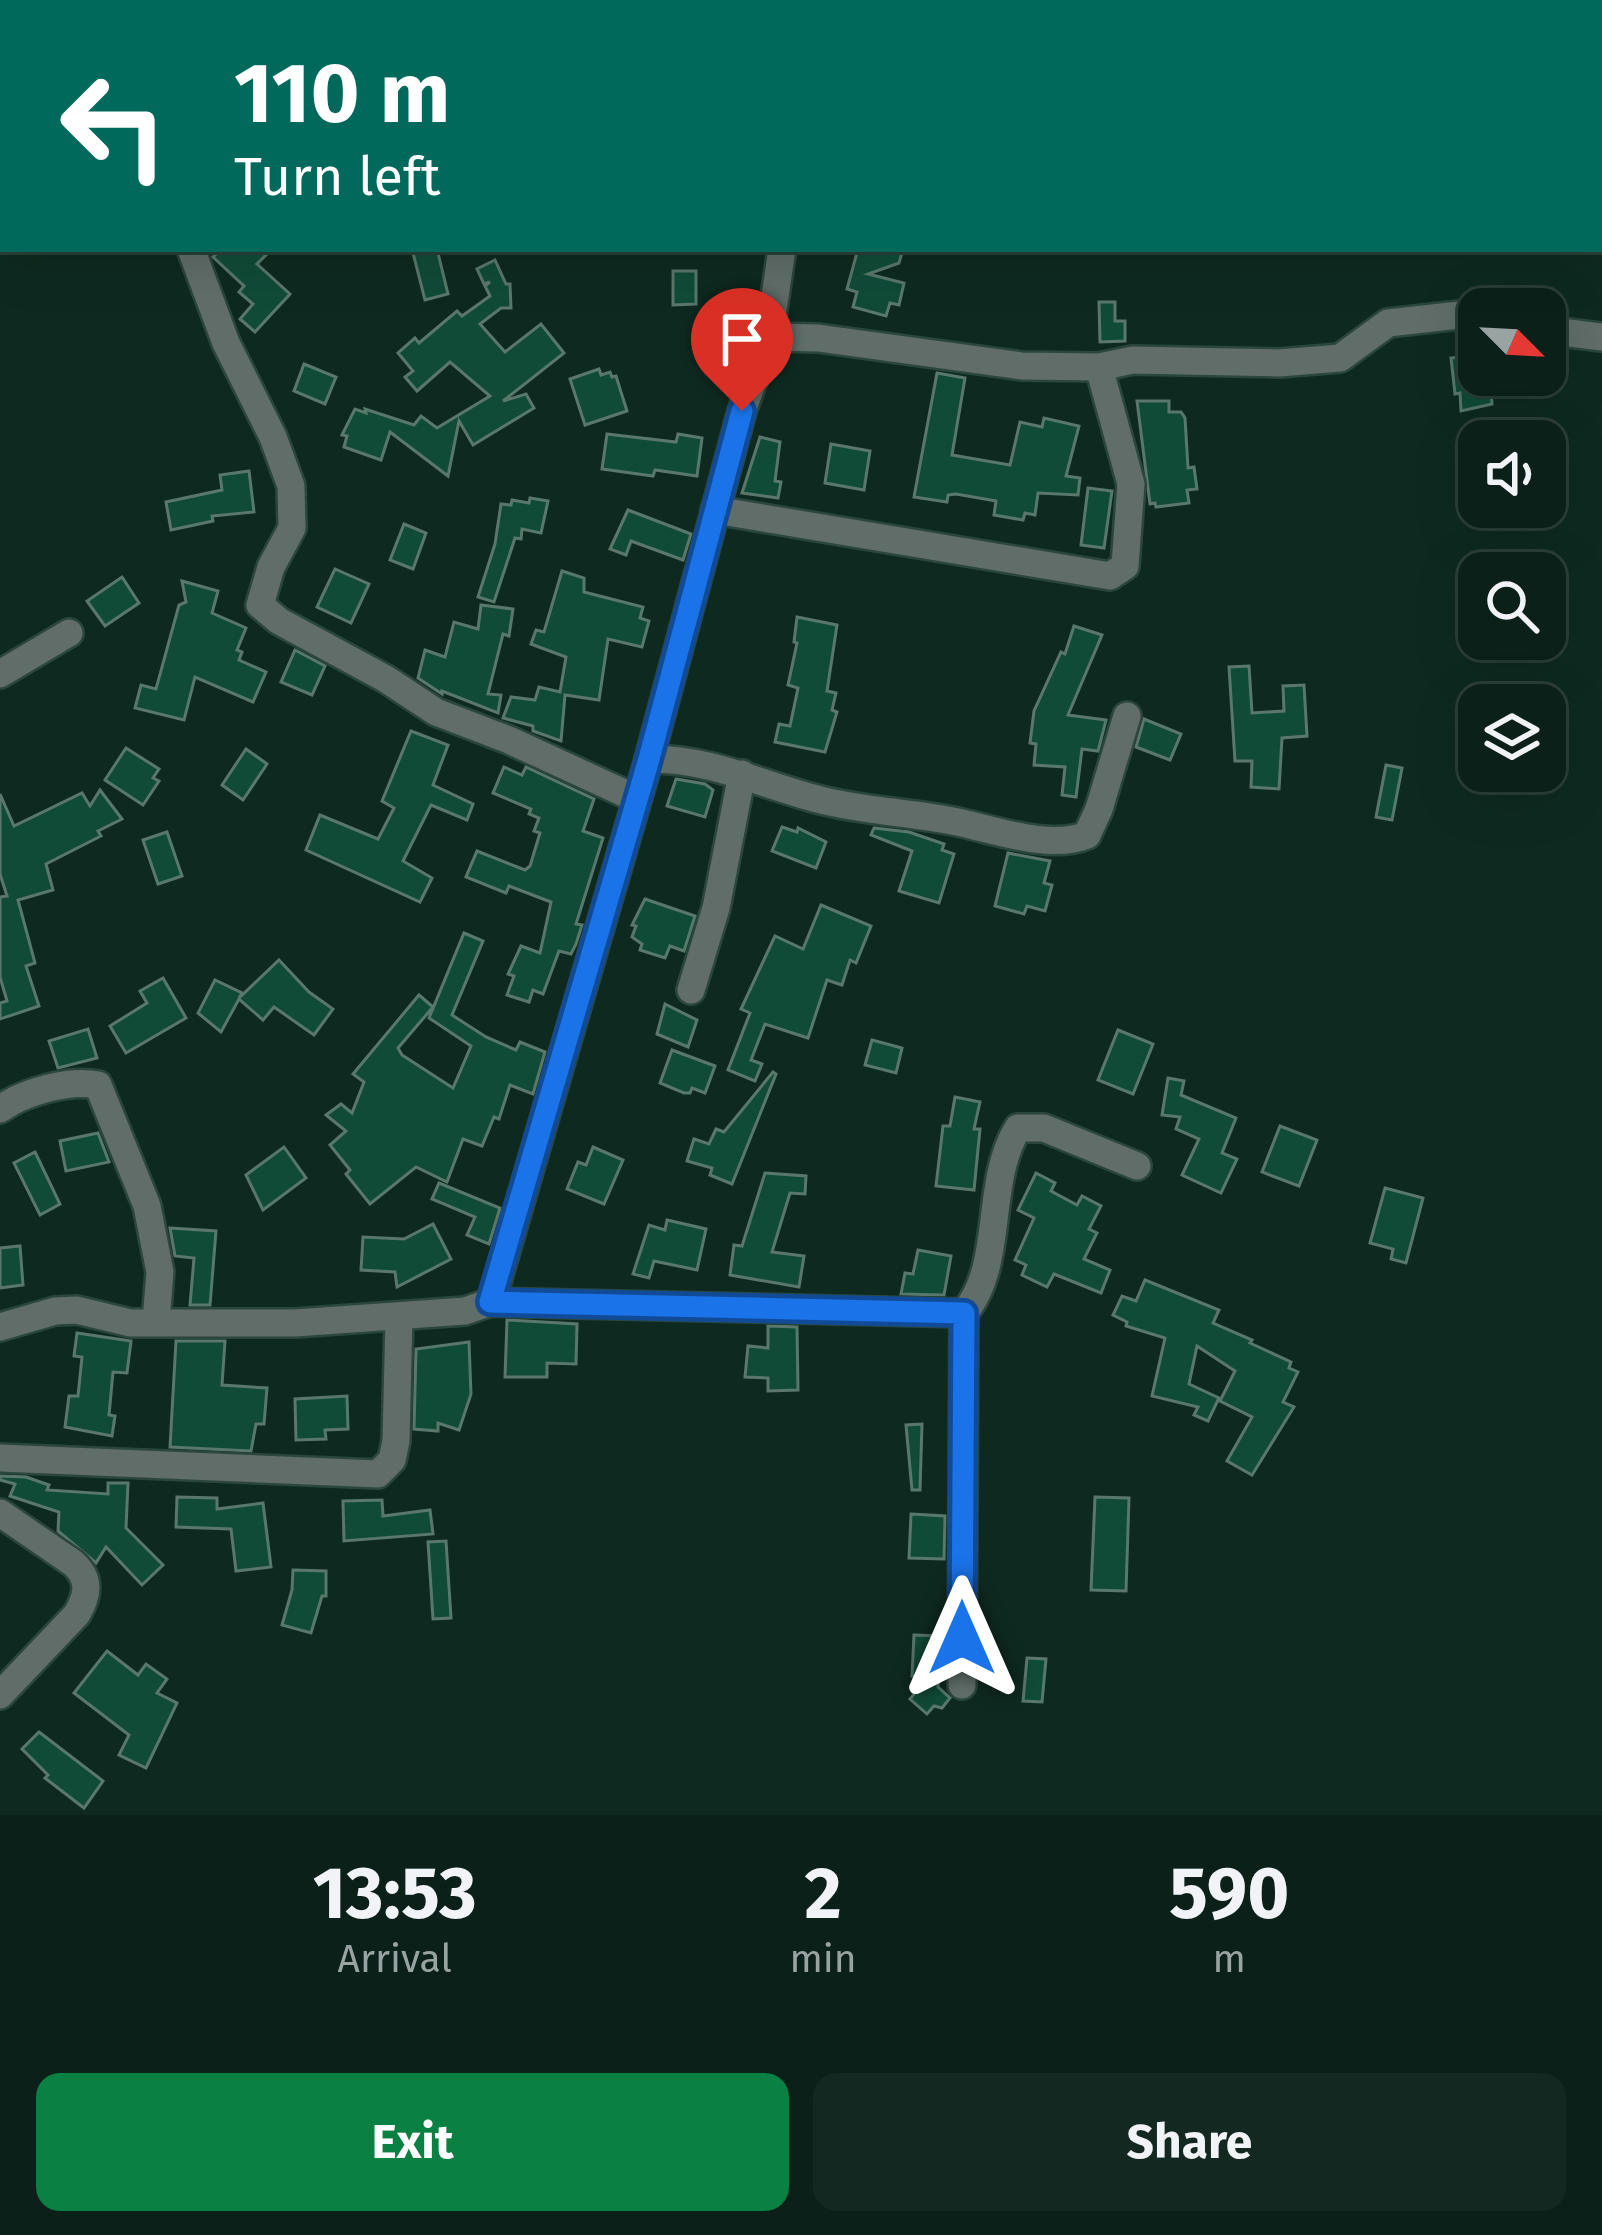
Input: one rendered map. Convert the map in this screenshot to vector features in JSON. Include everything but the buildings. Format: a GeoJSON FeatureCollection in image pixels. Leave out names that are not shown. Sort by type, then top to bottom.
{"type":"FeatureCollection","features":[{"type":"Feature","properties":{"kind":"street"},"geometry":{"type":"LineString","coordinates":[[192,252],[226,343],[273,437],[291,486],[292,528],[271,567],[260,605],[279,621],[436,712],[637,799]]}},
{"type":"Feature","properties":{"kind":"street"},"geometry":{"type":"LineString","coordinates":[[490,1302],[649,759],[742,411],[769,337],[782,252]]}},
{"type":"Feature","properties":{"kind":"street"},"geometry":{"type":"LineString","coordinates":[[769,337],[818,338],[1022,366],[1099,368],[1132,360],[1280,363],[1340,358],[1388,323],[1458,318]]}},
{"type":"Feature","properties":{"kind":"street"},"geometry":{"type":"LineString","coordinates":[[1566,333],[1602,337]]}},
{"type":"Feature","properties":{"kind":"street"},"geometry":{"type":"LineString","coordinates":[[716,510],[1110,576],[1125,566],[1131,484],[1099,368]]}},
{"type":"Feature","properties":{"kind":"street"},"geometry":{"type":"LineString","coordinates":[[0,674],[69,633]]}},
{"type":"Feature","properties":{"kind":"street"},"geometry":{"type":"LineString","coordinates":[[649,759],[680,758],[846,806],[964,823],[1004,836],[1071,842],[1087,835],[1099,809],[1127,716]]}},
{"type":"Feature","properties":{"kind":"street"},"geometry":{"type":"LineString","coordinates":[[691,989],[716,908],[742,774]]}},
{"type":"Feature","properties":{"kind":"street"},"geometry":{"type":"LineString","coordinates":[[0,1108],[14,1099],[83,1082],[98,1085],[147,1206],[160,1272],[156,1321]]}},
{"type":"Feature","properties":{"kind":"street"},"geometry":{"type":"LineString","coordinates":[[962,1684],[964,1313],[982,1284],[1005,1148],[1018,1128],[1044,1128],[1137,1166]]}},
{"type":"Feature","properties":{"kind":"street"},"geometry":{"type":"LineString","coordinates":[[0,1327],[55,1311],[77,1310],[131,1323],[296,1323],[465,1311],[490,1302],[964,1313]]}},
{"type":"Feature","properties":{"kind":"street"},"geometry":{"type":"LineString","coordinates":[[0,1457],[378,1474],[392,1460],[396,1441],[399,1317]]}},
{"type":"Feature","properties":{"kind":"street"},"geometry":{"type":"LineString","coordinates":[[0,1513],[73,1563],[87,1585],[86,1600],[77,1615],[0,1695]]}},
{"type":"Feature","properties":{"kind":"route"},"geometry":{"type":"LineString","coordinates":[[742,411],[649,759],[490,1302],[964,1313],[962,1638]]}}]}
